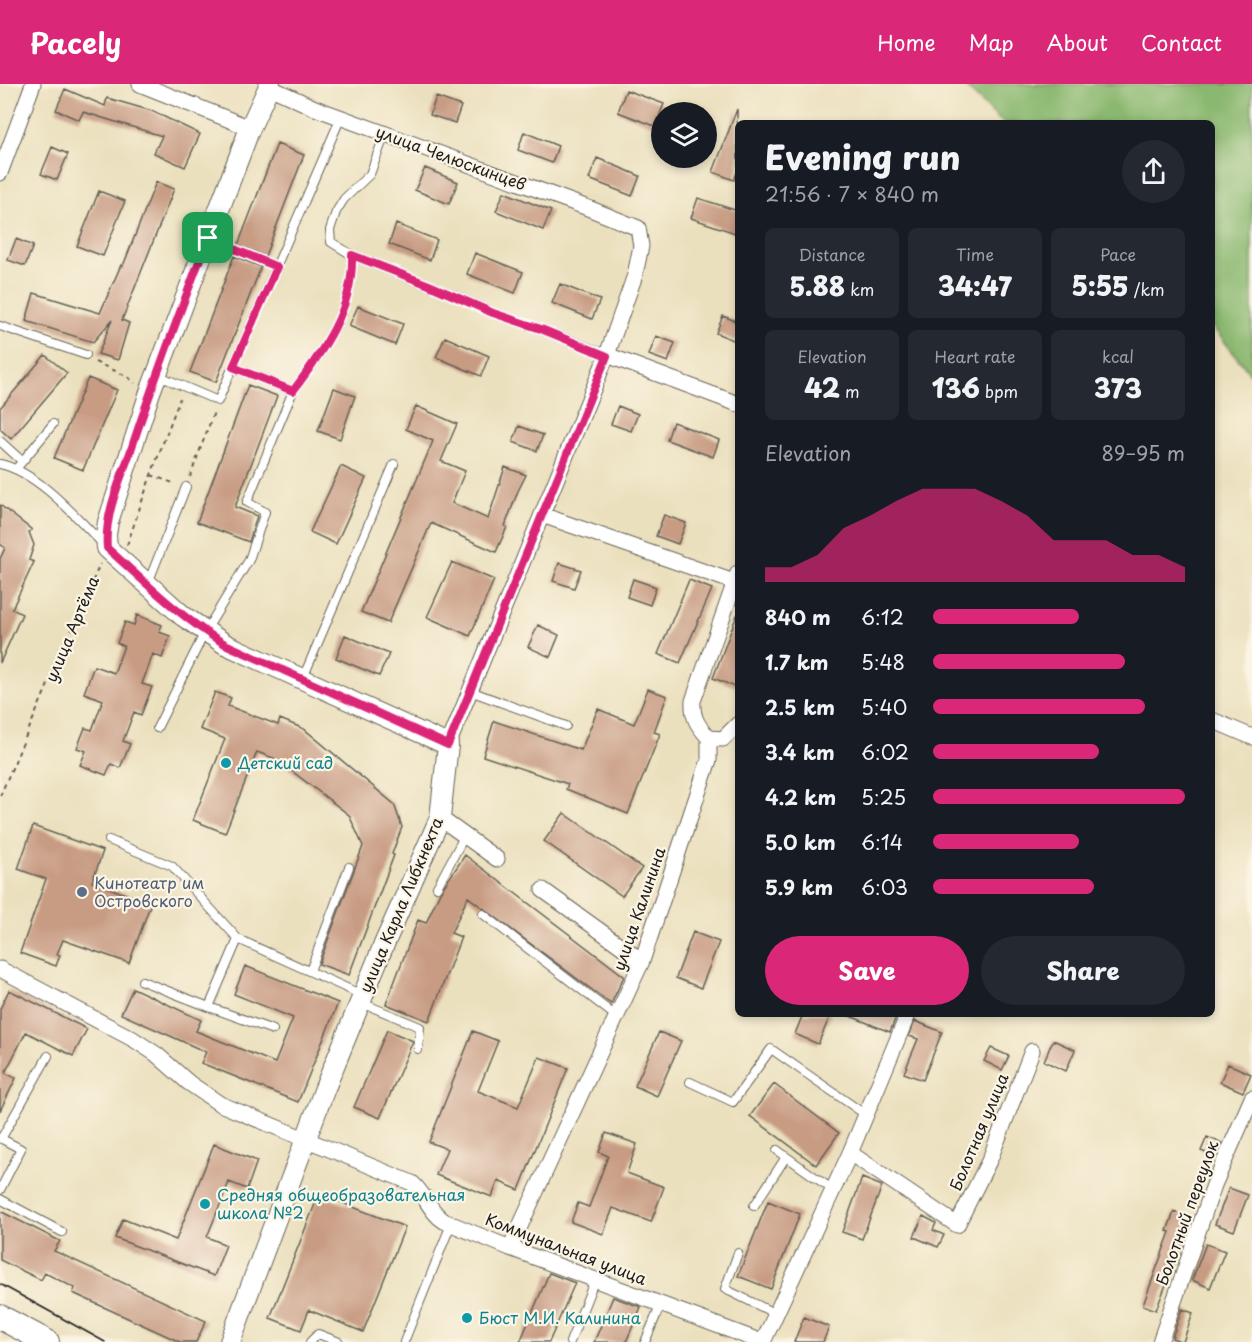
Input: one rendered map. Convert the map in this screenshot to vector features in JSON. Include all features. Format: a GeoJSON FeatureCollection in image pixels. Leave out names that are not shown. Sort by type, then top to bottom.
{"type":"FeatureCollection","features":[{"type":"Feature","properties":{"kind":"main road"},"geometry":{"type":"LineString","coordinates":[[0,1317],[47,1342]]}},
{"type":"Feature","properties":{"kind":"street"},"geometry":{"type":"LineString","coordinates":[[0,172],[33,84]]}},
{"type":"Feature","properties":{"kind":"street"},"geometry":{"type":"LineString","coordinates":[[140,84],[250,128]]}},
{"type":"Feature","properties":{"kind":"street"},"geometry":{"type":"LineString","coordinates":[[269,85],[250,128],[153,383],[108,522],[107,548],[204,632],[225,644],[448,745]]}},
{"type":"Feature","properties":{"kind":"street","name":"улица Челюскинцев"},"geometry":{"type":"LineString","coordinates":[[269,85],[341,117],[638,228]]}},
{"type":"Feature","properties":{"kind":"street","name":"улица Карла Либкнехта"},"geometry":{"type":"LineString","coordinates":[[230,1342],[362,999],[440,818],[448,745],[607,356],[635,275],[640,246],[638,228]]}},
{"type":"Feature","properties":{"kind":"street"},"geometry":{"type":"LineString","coordinates":[[607,356],[735,403]]}},
{"type":"Feature","properties":{"kind":"street"},"geometry":{"type":"LineString","coordinates":[[542,515],[735,578]]}},
{"type":"Feature","properties":{"kind":"street"},"geometry":{"type":"LineString","coordinates":[[735,581],[693,701],[693,713],[698,726],[709,738],[723,740],[735,727]]}},
{"type":"Feature","properties":{"kind":"street"},"geometry":{"type":"LineString","coordinates":[[1215,721],[1252,737]]}},
{"type":"Feature","properties":{"kind":"street","name":"улица Калинина"},"geometry":{"type":"LineString","coordinates":[[510,1248],[642,961],[709,760],[709,738]]}},
{"type":"Feature","properties":{"kind":"street"},"geometry":{"type":"LineString","coordinates":[[440,818],[497,859]]}},
{"type":"Feature","properties":{"kind":"street"},"geometry":{"type":"LineString","coordinates":[[543,890],[642,961]]}},
{"type":"Feature","properties":{"kind":"street","name":"Коммунальная улица"},"geometry":{"type":"LineString","coordinates":[[1,973],[133,1039],[220,1104],[412,1183],[438,1217],[451,1224],[763,1342],[850,1153],[907,1017]]}},
{"type":"Feature","properties":{"kind":"street","name":"Болотная улица"},"geometry":{"type":"LineString","coordinates":[[850,1153],[957,1226],[990,1158],[1032,1051]]}},
{"type":"Feature","properties":{"kind":"street","name":"Болотный переулок"},"geometry":{"type":"LineString","coordinates":[[1160,1342],[1214,1185],[1252,1098]]}},
{"type":"Feature","properties":{"kind":"lane"},"geometry":{"type":"LineString","coordinates":[[153,383],[184,387],[219,401],[341,117]]}},
{"type":"Feature","properties":{"kind":"lane"},"geometry":{"type":"LineString","coordinates":[[385,134],[370,174],[344,198],[330,230],[331,242],[352,255],[447,292],[493,313],[541,329],[607,356]]}},
{"type":"Feature","properties":{"kind":"lane"},"geometry":{"type":"LineString","coordinates":[[208,238],[277,267]]}},
{"type":"Feature","properties":{"kind":"lane"},"geometry":{"type":"LineString","coordinates":[[157,728],[204,632],[249,560],[265,512],[247,502],[293,391],[315,362],[334,329],[348,296],[353,276],[352,255]]}},
{"type":"Feature","properties":{"kind":"lane"},"geometry":{"type":"LineString","coordinates":[[0,326],[86,355]]}},
{"type":"Feature","properties":{"kind":"lane"},"geometry":{"type":"LineString","coordinates":[[233,367],[293,391]]}},
{"type":"Feature","properties":{"kind":"lane"},"geometry":{"type":"LineString","coordinates":[[16,468],[53,424]]}},
{"type":"Feature","properties":{"kind":"lane"},"geometry":{"type":"LineString","coordinates":[[0,441],[22,461]]}},
{"type":"Feature","properties":{"kind":"lane"},"geometry":{"type":"LineString","coordinates":[[0,464],[16,468],[58,499],[107,548]]}},
{"type":"Feature","properties":{"kind":"lane"},"geometry":{"type":"LineString","coordinates":[[303,678],[394,464]]}},
{"type":"Feature","properties":{"kind":"lane"},"geometry":{"type":"LineString","coordinates":[[148,585],[186,487]]}},
{"type":"Feature","properties":{"kind":"lane"},"geometry":{"type":"LineString","coordinates":[[470,691],[566,726]]}},
{"type":"Feature","properties":{"kind":"lane"},"geometry":{"type":"LineString","coordinates":[[437,887],[465,835]]}},
{"type":"Feature","properties":{"kind":"lane"},"geometry":{"type":"LineString","coordinates":[[109,840],[172,866],[238,939],[310,971],[420,1027],[418,1048]]}},
{"type":"Feature","properties":{"kind":"lane"},"geometry":{"type":"LineString","coordinates":[[310,971],[348,867]]}},
{"type":"Feature","properties":{"kind":"lane"},"geometry":{"type":"LineString","coordinates":[[483,914],[617,1017]]}},
{"type":"Feature","properties":{"kind":"lane"},"geometry":{"type":"LineString","coordinates":[[209,1007],[238,939]]}},
{"type":"Feature","properties":{"kind":"lane"},"geometry":{"type":"LineString","coordinates":[[142,981],[273,1030]]}},
{"type":"Feature","properties":{"kind":"lane"},"geometry":{"type":"LineString","coordinates":[[690,1082],[733,1102],[771,1049],[866,1115]]}},
{"type":"Feature","properties":{"kind":"lane"},"geometry":{"type":"LineString","coordinates":[[0,1190],[21,1149],[1,1138],[48,1056]]}},
{"type":"Feature","properties":{"kind":"lane"},"geometry":{"type":"LineString","coordinates":[[777,1150],[833,1190]]}},
{"type":"Feature","properties":{"kind":"lane"},"geometry":{"type":"LineString","coordinates":[[754,1206],[786,1156]]}},
{"type":"Feature","properties":{"kind":"lane"},"geometry":{"type":"LineString","coordinates":[[0,1199],[62,1232]]}},
{"type":"Feature","properties":{"kind":"lane"},"geometry":{"type":"LineString","coordinates":[[404,1342],[451,1224]]}},
{"type":"Feature","properties":{"kind":"lane"},"geometry":{"type":"LineString","coordinates":[[738,1253],[725,1289],[776,1314]]}},
{"type":"Feature","properties":{"kind":"lane"},"geometry":{"type":"LineString","coordinates":[[570,1342],[595,1280]]}},
{"type":"Feature","properties":{"kind":"lane"},"geometry":{"type":"LineString","coordinates":[[645,1342],[661,1304]]}},
{"type":"Feature","properties":{"kind":"lane"},"geometry":{"type":"LineString","coordinates":[[310,1342],[318,1334],[339,1342]]}},
{"type":"Feature","properties":{"kind":"path"},"geometry":{"type":"LineString","coordinates":[[86,355],[97,364],[127,375],[137,385],[153,383]]}},
{"type":"Feature","properties":{"kind":"path"},"geometry":{"type":"LineString","coordinates":[[122,561],[184,387]]}},
{"type":"Feature","properties":{"kind":"path"},"geometry":{"type":"LineString","coordinates":[[151,475],[186,487],[219,401]]}},
{"type":"Feature","properties":{"kind":"path","name":"улица Артёма"},"geometry":{"type":"LineString","coordinates":[[0,796],[107,548]]}},
{"type":"Feature","properties":{"kind":"green space"},"geometry":{"type":"Polygon","coordinates":[[[963,84],[1252,84],[1252,376],[1215,330],[1215,120],[1000,120],[963,84]]]}},
{"type":"Feature","properties":{"kind":"building"},"geometry":{"type":"Polygon","coordinates":[[[65,89],[105,106],[107,98],[152,111],[200,134],[185,167],[154,153],[162,136],[83,112],[79,120],[56,110],[65,89]]]}},
{"type":"Feature","properties":{"kind":"building"},"geometry":{"type":"Polygon","coordinates":[[[626,90],[659,102],[651,102],[651,124],[618,112],[626,90]]]}},
{"type":"Feature","properties":{"kind":"building"},"geometry":{"type":"Polygon","coordinates":[[[436,97],[461,106],[455,123],[430,115],[436,97]]]}},
{"type":"Feature","properties":{"kind":"building"},"geometry":{"type":"Polygon","coordinates":[[[737,109],[737,120],[735,120],[734,180],[713,172],[717,168],[717,162],[737,109]]]}},
{"type":"Feature","properties":{"kind":"building"},"geometry":{"type":"Polygon","coordinates":[[[524,132],[558,146],[552,163],[518,150],[524,132]]]}},
{"type":"Feature","properties":{"kind":"building"},"geometry":{"type":"Polygon","coordinates":[[[277,144],[304,155],[265,256],[238,245],[277,144]]]}},
{"type":"Feature","properties":{"kind":"building"},"geometry":{"type":"Polygon","coordinates":[[[52,147],[68,154],[57,180],[41,174],[52,147]]]}},
{"type":"Feature","properties":{"kind":"building"},"geometry":{"type":"Polygon","coordinates":[[[597,158],[640,176],[632,196],[589,179],[597,158]]]}},
{"type":"Feature","properties":{"kind":"building"},"geometry":{"type":"Polygon","coordinates":[[[425,168],[458,182],[449,204],[415,190],[425,168]]]}},
{"type":"Feature","properties":{"kind":"building"},"geometry":{"type":"Polygon","coordinates":[[[156,182],[174,189],[122,320],[129,323],[118,360],[98,354],[112,320],[93,342],[26,321],[34,293],[100,313],[121,265],[123,266],[156,182]]]}},
{"type":"Feature","properties":{"kind":"building"},"geometry":{"type":"Polygon","coordinates":[[[99,191],[125,201],[103,256],[77,246],[99,191]]]}},
{"type":"Feature","properties":{"kind":"building"},"geometry":{"type":"Polygon","coordinates":[[[504,192],[551,211],[543,230],[496,211],[504,192]]]}},
{"type":"Feature","properties":{"kind":"building"},"geometry":{"type":"Polygon","coordinates":[[[698,198],[735,210],[735,233],[691,218],[698,198]]]}},
{"type":"Feature","properties":{"kind":"building"},"geometry":{"type":"Polygon","coordinates":[[[396,224],[437,240],[430,260],[389,244],[396,224]]]}},
{"type":"Feature","properties":{"kind":"building"},"geometry":{"type":"Polygon","coordinates":[[[16,239],[33,246],[25,266],[8,260],[16,239]]]}},
{"type":"Feature","properties":{"kind":"building"},"geometry":{"type":"Polygon","coordinates":[[[475,253],[523,272],[515,293],[467,274],[475,253]]]}},
{"type":"Feature","properties":{"kind":"building"},"geometry":{"type":"Polygon","coordinates":[[[234,256],[261,267],[216,382],[190,372],[234,256]]]}},
{"type":"Feature","properties":{"kind":"building"},"geometry":{"type":"Polygon","coordinates":[[[560,284],[600,300],[592,319],[552,303],[560,284]]]}},
{"type":"Feature","properties":{"kind":"building"},"geometry":{"type":"Polygon","coordinates":[[[358,306],[403,324],[395,345],[349,326],[358,306]]]}},
{"type":"Feature","properties":{"kind":"building"},"geometry":{"type":"Polygon","coordinates":[[[723,316],[735,321],[735,341],[716,333],[723,316]]]}},
{"type":"Feature","properties":{"kind":"building"},"geometry":{"type":"Polygon","coordinates":[[[656,336],[675,343],[668,362],[649,355],[656,336]]]}},
{"type":"Feature","properties":{"kind":"building"},"geometry":{"type":"Polygon","coordinates":[[[445,337],[489,356],[481,376],[436,357],[445,337]]]}},
{"type":"Feature","properties":{"kind":"building"},"geometry":{"type":"Polygon","coordinates":[[[45,355],[67,373],[11,439],[0,429],[0,408],[45,355]]]}},
{"type":"Feature","properties":{"kind":"building"},"geometry":{"type":"Polygon","coordinates":[[[88,378],[117,390],[83,470],[54,458],[88,378]]]}},
{"type":"Feature","properties":{"kind":"building"},"geometry":{"type":"Polygon","coordinates":[[[248,385],[277,396],[235,507],[257,516],[249,542],[197,522],[248,385]]]}},
{"type":"Feature","properties":{"kind":"building"},"geometry":{"type":"Polygon","coordinates":[[[334,388],[355,396],[340,439],[318,431],[334,388]]]}},
{"type":"Feature","properties":{"kind":"building"},"geometry":{"type":"Polygon","coordinates":[[[416,406],[457,424],[441,461],[465,471],[452,503],[488,519],[505,467],[526,475],[496,552],[431,523],[388,623],[361,612],[433,441],[406,429],[416,406]]]}},
{"type":"Feature","properties":{"kind":"building"},"geometry":{"type":"Polygon","coordinates":[[[618,406],[638,414],[631,431],[611,424],[618,406]]]}},
{"type":"Feature","properties":{"kind":"building"},"geometry":{"type":"Polygon","coordinates":[[[673,422],[719,440],[713,457],[667,440],[673,422]]]}},
{"type":"Feature","properties":{"kind":"building"},"geometry":{"type":"Polygon","coordinates":[[[519,426],[543,435],[537,451],[513,442],[519,426]]]}},
{"type":"Feature","properties":{"kind":"building"},"geometry":{"type":"Polygon","coordinates":[[[341,466],[366,478],[336,544],[310,532],[341,466]]]}},
{"type":"Feature","properties":{"kind":"building"},"geometry":{"type":"Polygon","coordinates":[[[0,505],[32,530],[29,532],[34,545],[29,560],[34,562],[12,609],[22,614],[0,663],[0,559],[5,548],[0,544],[0,505]]]}},
{"type":"Feature","properties":{"kind":"building"},"geometry":{"type":"Polygon","coordinates":[[[664,515],[686,523],[678,544],[656,536],[664,515]]]}},
{"type":"Feature","properties":{"kind":"building"},"geometry":{"type":"Polygon","coordinates":[[[452,562],[494,580],[470,636],[427,617],[452,562]]]}},
{"type":"Feature","properties":{"kind":"building"},"geometry":{"type":"Polygon","coordinates":[[[559,563],[581,570],[574,588],[553,581],[559,563]]]}},
{"type":"Feature","properties":{"kind":"building"},"geometry":{"type":"Polygon","coordinates":[[[633,579],[656,587],[650,605],[627,597],[633,579]]]}},
{"type":"Feature","properties":{"kind":"building"},"geometry":{"type":"Polygon","coordinates":[[[689,580],[712,589],[680,663],[658,654],[689,580]]]}},
{"type":"Feature","properties":{"kind":"building"},"geometry":{"type":"Polygon","coordinates":[[[137,615],[162,625],[159,632],[170,636],[162,658],[153,654],[142,684],[152,687],[141,715],[134,712],[123,741],[130,744],[120,768],[111,764],[106,775],[80,765],[86,751],[77,748],[85,728],[92,730],[103,700],[84,693],[94,666],[114,673],[124,646],[117,643],[125,622],[134,625],[137,615]]]}},
{"type":"Feature","properties":{"kind":"building"},"geometry":{"type":"Polygon","coordinates":[[[735,620],[735,687],[713,678],[735,620]]]}},
{"type":"Feature","properties":{"kind":"building"},"geometry":{"type":"Polygon","coordinates":[[[538,625],[559,635],[550,657],[528,647],[538,625]]]}},
{"type":"Feature","properties":{"kind":"building"},"geometry":{"type":"Polygon","coordinates":[[[345,635],[389,654],[379,676],[336,658],[345,635]]]}},
{"type":"Feature","properties":{"kind":"building"},"geometry":{"type":"Polygon","coordinates":[[[648,689],[667,696],[654,732],[660,734],[628,814],[566,789],[568,784],[483,756],[494,721],[581,750],[598,709],[634,724],[648,689]]]}},
{"type":"Feature","properties":{"kind":"building"},"geometry":{"type":"Polygon","coordinates":[[[215,692],[231,698],[228,706],[278,725],[280,719],[304,729],[394,804],[402,827],[392,854],[394,855],[349,975],[319,964],[363,846],[349,815],[276,759],[257,752],[225,833],[193,820],[225,739],[200,729],[215,692]]]}},
{"type":"Feature","properties":{"kind":"building"},"geometry":{"type":"Polygon","coordinates":[[[564,813],[642,868],[622,896],[544,841],[564,813]]]}},
{"type":"Feature","properties":{"kind":"building","name":"Кинотеатр им Островского"},"geometry":{"type":"Polygon","coordinates":[[[33,826],[103,851],[92,882],[151,903],[129,963],[63,940],[57,954],[60,955],[56,966],[20,953],[46,879],[18,869],[33,826]]]}},
{"type":"Feature","properties":{"kind":"building"},"geometry":{"type":"Polygon","coordinates":[[[465,855],[624,976],[611,1004],[468,897],[451,933],[461,937],[429,1021],[386,1004],[418,920],[426,923],[440,892],[465,855]]]}},
{"type":"Feature","properties":{"kind":"building"},"geometry":{"type":"Polygon","coordinates":[[[693,932],[719,942],[701,988],[676,978],[693,932]]]}},
{"type":"Feature","properties":{"kind":"building"},"geometry":{"type":"Polygon","coordinates":[[[245,966],[338,1003],[298,1102],[201,1063],[206,1052],[121,1014],[133,988],[201,1020],[196,1031],[275,1063],[293,1018],[234,994],[245,966]]]}},
{"type":"Feature","properties":{"kind":"building"},"geometry":{"type":"Polygon","coordinates":[[[9,990],[87,1029],[73,1056],[26,1032],[5,1073],[16,1078],[0,1111],[0,1009],[9,990]]]}},
{"type":"Feature","properties":{"kind":"building"},"geometry":{"type":"Polygon","coordinates":[[[802,1017],[830,1017],[818,1044],[795,1034],[802,1017]]]}},
{"type":"Feature","properties":{"kind":"building"},"geometry":{"type":"Polygon","coordinates":[[[852,1017],[896,1017],[890,1032],[852,1017]]]}},
{"type":"Feature","properties":{"kind":"building"},"geometry":{"type":"Polygon","coordinates":[[[915,1021],[942,1032],[923,1080],[904,1073],[918,1039],[909,1036],[915,1021]]]}},
{"type":"Feature","properties":{"kind":"building"},"geometry":{"type":"Polygon","coordinates":[[[387,1030],[413,1041],[380,1118],[354,1107],[387,1030]]]}},
{"type":"Feature","properties":{"kind":"building"},"geometry":{"type":"Polygon","coordinates":[[[473,1031],[498,1041],[478,1091],[518,1107],[539,1057],[568,1068],[519,1190],[498,1181],[492,1197],[436,1175],[447,1149],[429,1142],[473,1031]]]}},
{"type":"Feature","properties":{"kind":"building"},"geometry":{"type":"Polygon","coordinates":[[[659,1032],[681,1041],[657,1096],[635,1086],[659,1032]]]}},
{"type":"Feature","properties":{"kind":"building"},"geometry":{"type":"Polygon","coordinates":[[[1053,1040],[1075,1050],[1066,1071],[1044,1061],[1053,1040]]]}},
{"type":"Feature","properties":{"kind":"building"},"geometry":{"type":"Polygon","coordinates":[[[991,1048],[1009,1056],[1002,1070],[984,1061],[991,1048]]]}},
{"type":"Feature","properties":{"kind":"building"},"geometry":{"type":"Polygon","coordinates":[[[1228,1064],[1251,1074],[1243,1092],[1220,1082],[1228,1064]]]}},
{"type":"Feature","properties":{"kind":"building"},"geometry":{"type":"Polygon","coordinates":[[[774,1084],[839,1133],[816,1165],[750,1116],[774,1084]]]}},
{"type":"Feature","properties":{"kind":"building"},"geometry":{"type":"Polygon","coordinates":[[[606,1133],[637,1144],[627,1173],[664,1187],[651,1222],[613,1208],[603,1234],[571,1222],[578,1203],[589,1207],[608,1156],[599,1152],[606,1133]]]}},
{"type":"Feature","properties":{"kind":"building"},"geometry":{"type":"Polygon","coordinates":[[[1207,1137],[1222,1143],[1216,1157],[1201,1151],[1207,1137]]]}},
{"type":"Feature","properties":{"kind":"building","name":"Средняя общеобразовательная школа №2"},"geometry":{"type":"Polygon","coordinates":[[[214,1144],[257,1161],[247,1189],[229,1182],[207,1237],[226,1245],[214,1276],[115,1238],[123,1219],[176,1240],[214,1144]]]}},
{"type":"Feature","properties":{"kind":"building"},"geometry":{"type":"Polygon","coordinates":[[[862,1178],[882,1186],[862,1239],[842,1232],[862,1178]]]}},
{"type":"Feature","properties":{"kind":"building"},"geometry":{"type":"Polygon","coordinates":[[[1229,1188],[1248,1195],[1234,1231],[1215,1224],[1229,1188]]]}},
{"type":"Feature","properties":{"kind":"building"},"geometry":{"type":"Polygon","coordinates":[[[319,1194],[405,1227],[363,1332],[309,1310],[301,1330],[270,1318],[319,1194]]]}},
{"type":"Feature","properties":{"kind":"building"},"geometry":{"type":"Polygon","coordinates":[[[768,1201],[800,1214],[771,1289],[738,1276],[768,1201]]]}},
{"type":"Feature","properties":{"kind":"building"},"geometry":{"type":"Polygon","coordinates":[[[0,1211],[60,1241],[54,1251],[206,1321],[196,1342],[180,1342],[73,1293],[75,1288],[45,1273],[41,1280],[0,1260],[0,1211]]]}},
{"type":"Feature","properties":{"kind":"building"},"geometry":{"type":"Polygon","coordinates":[[[1174,1212],[1192,1219],[1156,1310],[1143,1305],[1170,1232],[1167,1231],[1174,1212]]]}},
{"type":"Feature","properties":{"kind":"building"},"geometry":{"type":"Polygon","coordinates":[[[923,1216],[936,1223],[933,1230],[944,1235],[938,1247],[914,1237],[923,1216]]]}},
{"type":"Feature","properties":{"kind":"building"},"geometry":{"type":"Polygon","coordinates":[[[1206,1244],[1225,1251],[1210,1288],[1192,1280],[1206,1244]]]}},
{"type":"Feature","properties":{"kind":"building"},"geometry":{"type":"Polygon","coordinates":[[[549,1273],[575,1283],[549,1342],[520,1342],[549,1273]]]}},
{"type":"Feature","properties":{"kind":"building"},"geometry":{"type":"Polygon","coordinates":[[[613,1297],[641,1307],[626,1342],[594,1342],[613,1297]]]}},
{"type":"Feature","properties":{"kind":"building"},"geometry":{"type":"Polygon","coordinates":[[[1182,1309],[1193,1313],[1183,1342],[1172,1338],[1182,1309]]]}},
{"type":"Feature","properties":{"kind":"building"},"geometry":{"type":"Polygon","coordinates":[[[804,1317],[829,1327],[823,1342],[794,1342],[804,1317]]]}},
{"type":"Feature","properties":{"kind":"tram line"},"geometry":{"type":"LineString","coordinates":[[0,1284],[105,1342]]}},
{"type":"Feature","properties":{"kind":"place","name":"Детский сад"},"geometry":{"type":"Point","coordinates":[226,763]}},
{"type":"Feature","properties":{"kind":"place","name":"Кинотеатр им Островского"},"geometry":{"type":"Point","coordinates":[82,892]}},
{"type":"Feature","properties":{"kind":"place","name":"Средняя общеобразовательная школа №2"},"geometry":{"type":"Point","coordinates":[205,1204]}},
{"type":"Feature","properties":{"kind":"place","name":"Бюст М.И. Калинина"},"geometry":{"type":"Point","coordinates":[467,1318]}},
{"type":"Feature","properties":{"kind":"route"},"geometry":{"type":"LineString","coordinates":[[208,238],[277,267],[233,367],[293,391],[315,362],[334,329],[348,296],[353,276],[352,255],[493,313],[541,329],[607,356],[448,745],[225,644],[204,632],[107,548],[108,522],[122,475],[150,392],[208,238]]}}]}
